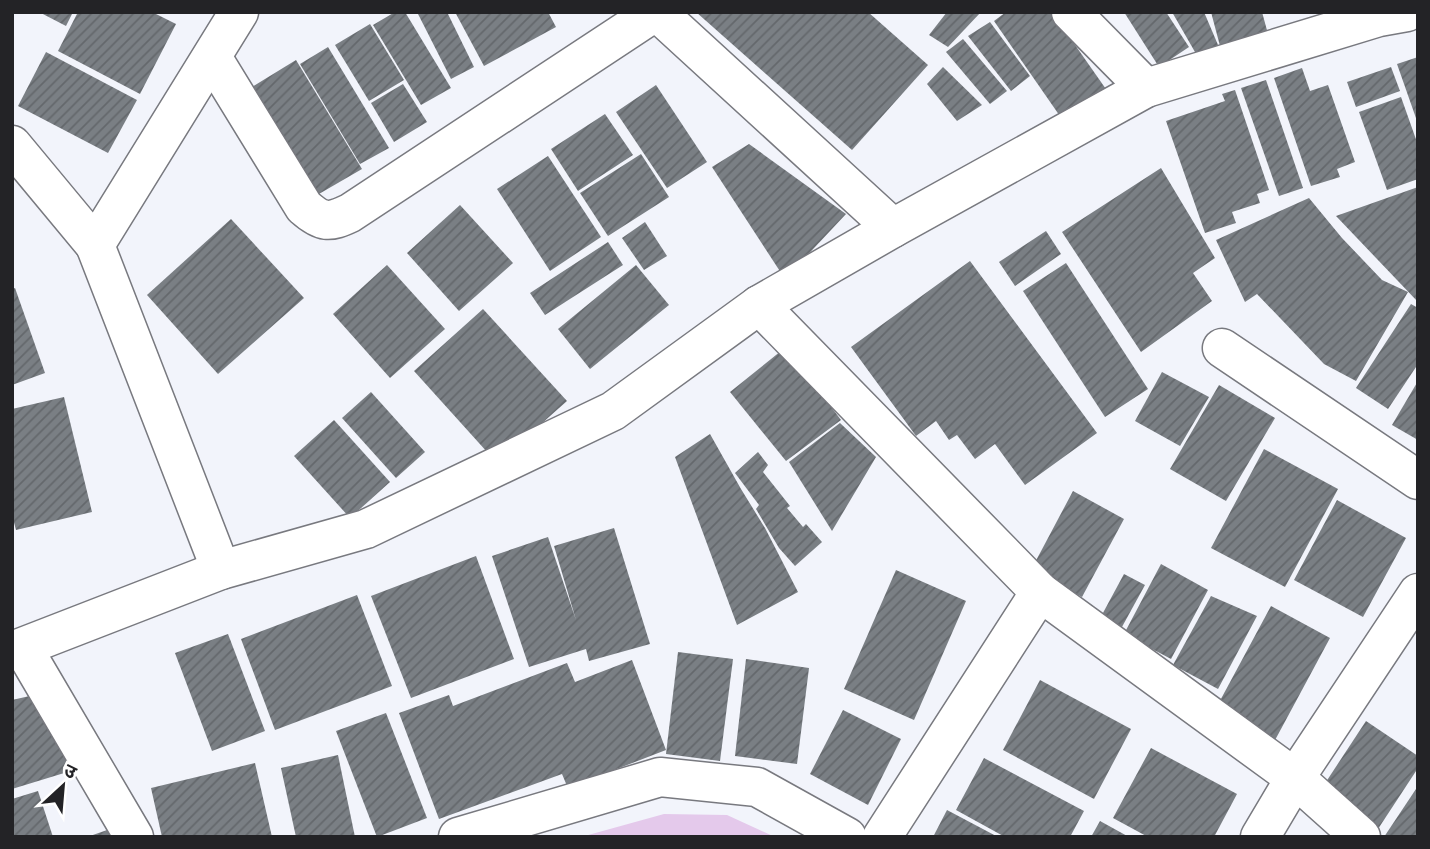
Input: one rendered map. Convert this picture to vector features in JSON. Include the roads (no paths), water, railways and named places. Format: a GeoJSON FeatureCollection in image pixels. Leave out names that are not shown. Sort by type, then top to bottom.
{"type":"FeatureCollection","features":[{"type":"Feature","properties":{"kind":"street"},"geometry":{"type":"LineString","coordinates":[[95,245],[239,12]]}},
{"type":"Feature","properties":{"kind":"street"},"geometry":{"type":"LineString","coordinates":[[212,57],[304,207],[315,217],[331,221],[350,213],[656,12],[893,228]]}},
{"type":"Feature","properties":{"kind":"street"},"geometry":{"type":"LineString","coordinates":[[1071,12],[1146,88]]}},
{"type":"Feature","properties":{"kind":"street"},"geometry":{"type":"LineString","coordinates":[[134,837],[18,650],[221,569],[366,529],[613,411],[759,305],[1146,88],[1379,17],[1407,12]]}},
{"type":"Feature","properties":{"kind":"street"},"geometry":{"type":"LineString","coordinates":[[12,145],[95,245],[221,569]]}},
{"type":"Feature","properties":{"kind":"street"},"geometry":{"type":"LineString","coordinates":[[759,305],[1040,592],[1295,778],[1361,837]]}},
{"type":"Feature","properties":{"kind":"street"},"geometry":{"type":"LineString","coordinates":[[1222,348],[1418,480]]}},
{"type":"Feature","properties":{"kind":"street"},"geometry":{"type":"LineString","coordinates":[[882,837],[1040,592]]}},
{"type":"Feature","properties":{"kind":"street"},"geometry":{"type":"LineString","coordinates":[[1260,837],[1295,778],[1418,593]]}},
{"type":"Feature","properties":{"kind":"street"},"geometry":{"type":"LineString","coordinates":[[458,837],[660,777],[757,788],[847,837]]}}]}
